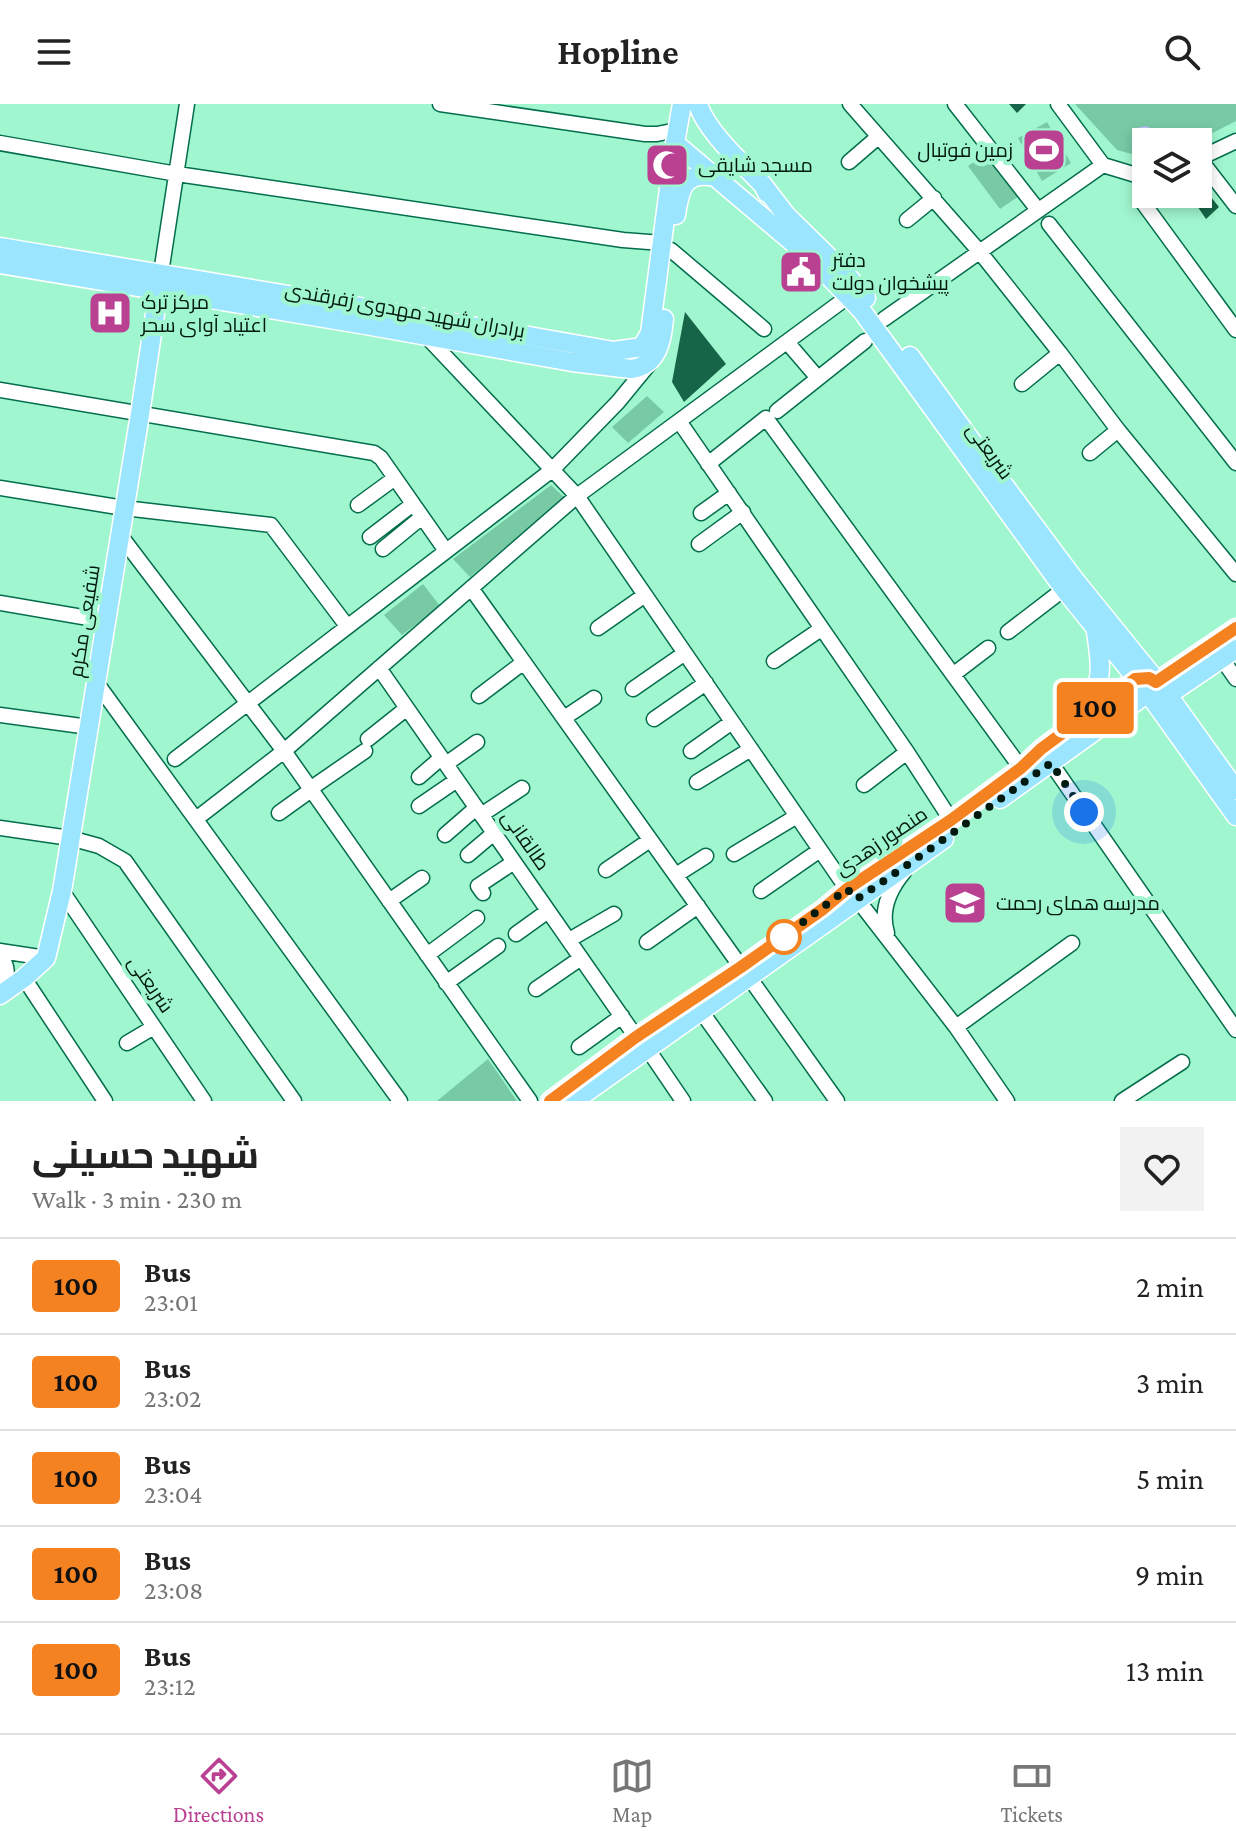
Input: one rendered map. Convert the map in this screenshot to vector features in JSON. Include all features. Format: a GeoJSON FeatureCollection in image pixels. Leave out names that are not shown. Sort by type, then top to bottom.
{"type":"FeatureCollection","features":[{"type":"Feature","properties":{"kind":"main road"},"geometry":{"type":"LineString","coordinates":[[652,361],[660,340],[660,308],[676,137],[682,104]]}},
{"type":"Feature","properties":{"kind":"main road","name":"شریعتی"},"geometry":{"type":"LineString","coordinates":[[698,104],[709,126],[786,215],[845,273],[884,319],[1157,690],[1236,816]]}},
{"type":"Feature","properties":{"kind":"main road"},"geometry":{"type":"LineString","coordinates":[[676,137],[692,126],[709,126]]}},
{"type":"Feature","properties":{"kind":"main road","name":"شریعتی"},"geometry":{"type":"LineString","coordinates":[[676,137],[711,174],[811,258],[849,296],[877,330],[1064,589],[1135,679]]}},
{"type":"Feature","properties":{"kind":"main road"},"geometry":{"type":"LineString","coordinates":[[711,174],[702,162],[701,148],[706,142],[724,143]]}},
{"type":"Feature","properties":{"kind":"main road"},"geometry":{"type":"LineString","coordinates":[[667,246],[687,180],[711,174]]}},
{"type":"Feature","properties":{"kind":"main road"},"geometry":{"type":"LineString","coordinates":[[747,205],[753,209],[766,205],[767,193],[763,185]]}},
{"type":"Feature","properties":{"kind":"main road","name":"برادران شهید مهدوی زفرقندی"},"geometry":{"type":"LineString","coordinates":[[0,247],[426,336],[572,362],[631,369],[641,368],[652,361]]}},
{"type":"Feature","properties":{"kind":"main road","name":"برادران شهید مهدوی زفرقندی"},"geometry":{"type":"LineString","coordinates":[[0,264],[414,316],[614,351],[642,347],[660,308]]}},
{"type":"Feature","properties":{"kind":"main road","name":"شفیعی مکرم"},"geometry":{"type":"LineString","coordinates":[[46,958],[62,891],[160,282]]}},
{"type":"Feature","properties":{"kind":"main road"},"geometry":{"type":"LineString","coordinates":[[414,316],[426,336]]}},
{"type":"Feature","properties":{"kind":"main road","name":"منصور زهدی"},"geometry":{"type":"LineString","coordinates":[[1157,690],[1236,628]]}},
{"type":"Feature","properties":{"kind":"main road"},"geometry":{"type":"LineString","coordinates":[[1046,756],[1050,734],[1088,702],[1097,687],[1100,673],[1095,629]]}},
{"type":"Feature","properties":{"kind":"main road","name":"منصور زهدی"},"geometry":{"type":"LineString","coordinates":[[550,1101],[745,972],[1021,768],[1157,690],[1229,654]]}},
{"type":"Feature","properties":{"kind":"main road"},"geometry":{"type":"LineString","coordinates":[[1135,679],[1149,678],[1236,790]]}},
{"type":"Feature","properties":{"kind":"main road","name":"منصور زهدی"},"geometry":{"type":"LineString","coordinates":[[574,1101],[642,1042],[701,1011],[823,909],[913,861],[1046,756],[1135,679]]}},
{"type":"Feature","properties":{"kind":"main road"},"geometry":{"type":"LineString","coordinates":[[2,994],[46,958]]}},
{"type":"Feature","properties":{"kind":"street","name":"شفیعی مکرم"},"geometry":{"type":"LineString","coordinates":[[160,282],[187,104]]}},
{"type":"Feature","properties":{"kind":"street"},"geometry":{"type":"LineString","coordinates":[[440,104],[676,137]]}},
{"type":"Feature","properties":{"kind":"street"},"geometry":{"type":"LineString","coordinates":[[850,104],[979,251],[1118,430],[1236,574]]}},
{"type":"Feature","properties":{"kind":"street"},"geometry":{"type":"LineString","coordinates":[[955,104],[1038,210]]}},
{"type":"Feature","properties":{"kind":"street"},"geometry":{"type":"LineString","coordinates":[[1058,104],[1103,165],[1132,174]]}},
{"type":"Feature","properties":{"kind":"street"},"geometry":{"type":"LineString","coordinates":[[849,162],[878,137]]}},
{"type":"Feature","properties":{"kind":"street"},"geometry":{"type":"LineString","coordinates":[[1212,153],[1236,141]]}},
{"type":"Feature","properties":{"kind":"street"},"geometry":{"type":"LineString","coordinates":[[0,143],[177,174],[667,246],[764,329]]}},
{"type":"Feature","properties":{"kind":"street"},"geometry":{"type":"LineString","coordinates":[[884,319],[1103,165]]}},
{"type":"Feature","properties":{"kind":"street"},"geometry":{"type":"LineString","coordinates":[[1212,176],[1236,206]]}},
{"type":"Feature","properties":{"kind":"street"},"geometry":{"type":"LineString","coordinates":[[907,220],[934,198]]}},
{"type":"Feature","properties":{"kind":"street"},"geometry":{"type":"LineString","coordinates":[[1147,208],[1236,330]]}},
{"type":"Feature","properties":{"kind":"street"},"geometry":{"type":"LineString","coordinates":[[1049,224],[1236,463]]}},
{"type":"Feature","properties":{"kind":"street"},"geometry":{"type":"LineString","coordinates":[[196,819],[284,751],[577,496],[849,296]]}},
{"type":"Feature","properties":{"kind":"street"},"geometry":{"type":"LineString","coordinates":[[426,336],[577,496],[824,855],[956,1027],[1007,1101]]}},
{"type":"Feature","properties":{"kind":"street"},"geometry":{"type":"LineString","coordinates":[[708,464],[865,341]]}},
{"type":"Feature","properties":{"kind":"street"},"geometry":{"type":"LineString","coordinates":[[787,342],[817,377]]}},
{"type":"Feature","properties":{"kind":"street"},"geometry":{"type":"LineString","coordinates":[[1022,384],[1060,353]]}},
{"type":"Feature","properties":{"kind":"street"},"geometry":{"type":"LineString","coordinates":[[175,759],[552,470],[618,402],[652,361]]}},
{"type":"Feature","properties":{"kind":"street"},"geometry":{"type":"LineString","coordinates":[[0,390],[374,453],[381,458],[446,551]]}},
{"type":"Feature","properties":{"kind":"street"},"geometry":{"type":"LineString","coordinates":[[772,414],[1021,768]]}},
{"type":"Feature","properties":{"kind":"street"},"geometry":{"type":"LineString","coordinates":[[679,421],[951,820]]}},
{"type":"Feature","properties":{"kind":"street"},"geometry":{"type":"LineString","coordinates":[[1090,453],[1118,430]]}},
{"type":"Feature","properties":{"kind":"street"},"geometry":{"type":"LineString","coordinates":[[358,505],[395,478]]}},
{"type":"Feature","properties":{"kind":"street"},"geometry":{"type":"LineString","coordinates":[[0,488],[124,508],[271,525],[347,626]]}},
{"type":"Feature","properties":{"kind":"street"},"geometry":{"type":"LineString","coordinates":[[701,513],[729,493]]}},
{"type":"Feature","properties":{"kind":"street"},"geometry":{"type":"LineString","coordinates":[[370,537],[413,504]]}},
{"type":"Feature","properties":{"kind":"street"},"geometry":{"type":"LineString","coordinates":[[699,544],[743,512]]}},
{"type":"Feature","properties":{"kind":"street"},"geometry":{"type":"LineString","coordinates":[[383,549],[422,517]]}},
{"type":"Feature","properties":{"kind":"street"},"geometry":{"type":"LineString","coordinates":[[120,535],[284,751],[530,1101]]}},
{"type":"Feature","properties":{"kind":"street"},"geometry":{"type":"LineString","coordinates":[[471,588],[837,1101]]}},
{"type":"Feature","properties":{"kind":"street"},"geometry":{"type":"LineString","coordinates":[[1008,632],[1064,589]]}},
{"type":"Feature","properties":{"kind":"street"},"geometry":{"type":"LineString","coordinates":[[598,628],[645,595]]}},
{"type":"Feature","properties":{"kind":"street"},"geometry":{"type":"LineString","coordinates":[[0,603],[106,621]]}},
{"type":"Feature","properties":{"kind":"street"},"geometry":{"type":"LineString","coordinates":[[774,661],[821,629]]}},
{"type":"Feature","properties":{"kind":"street"},"geometry":{"type":"LineString","coordinates":[[954,674],[988,648]]}},
{"type":"Feature","properties":{"kind":"street"},"geometry":{"type":"LineString","coordinates":[[633,689],[685,653]]}},
{"type":"Feature","properties":{"kind":"street"},"geometry":{"type":"LineString","coordinates":[[1229,654],[1236,679]]}},
{"type":"Feature","properties":{"kind":"street"},"geometry":{"type":"LineString","coordinates":[[479,696],[524,662]]}},
{"type":"Feature","properties":{"kind":"street","name":"طالقانی"},"geometry":{"type":"LineString","coordinates":[[379,668],[683,1101]]}},
{"type":"Feature","properties":{"kind":"street"},"geometry":{"type":"LineString","coordinates":[[96,682],[400,1101]]}},
{"type":"Feature","properties":{"kind":"street"},"geometry":{"type":"LineString","coordinates":[[654,719],[706,683]]}},
{"type":"Feature","properties":{"kind":"street"},"geometry":{"type":"LineString","coordinates":[[564,718],[594,698]]}},
{"type":"Feature","properties":{"kind":"street"},"geometry":{"type":"LineString","coordinates":[[279,813],[367,745],[407,708]]}},
{"type":"Feature","properties":{"kind":"street"},"geometry":{"type":"LineString","coordinates":[[0,715],[89,727]]}},
{"type":"Feature","properties":{"kind":"street"},"geometry":{"type":"LineString","coordinates":[[691,751],[732,722]]}},
{"type":"Feature","properties":{"kind":"street"},"geometry":{"type":"LineString","coordinates":[[419,777],[477,742]]}},
{"type":"Feature","properties":{"kind":"street"},"geometry":{"type":"LineString","coordinates":[[697,782],[751,749]]}},
{"type":"Feature","properties":{"kind":"street"},"geometry":{"type":"LineString","coordinates":[[864,785],[907,752]]}},
{"type":"Feature","properties":{"kind":"street"},"geometry":{"type":"LineString","coordinates":[[1046,756],[1236,1030]]}},
{"type":"Feature","properties":{"kind":"street"},"geometry":{"type":"LineString","coordinates":[[419,806],[457,780]]}},
{"type":"Feature","properties":{"kind":"street"},"geometry":{"type":"LineString","coordinates":[[445,835],[479,811],[522,788]]}},
{"type":"Feature","properties":{"kind":"street"},"geometry":{"type":"LineString","coordinates":[[734,854],[797,816]]}},
{"type":"Feature","properties":{"kind":"street"},"geometry":{"type":"LineString","coordinates":[[0,828],[70,838],[99,846],[125,861],[294,1101]]}},
{"type":"Feature","properties":{"kind":"street"},"geometry":{"type":"LineString","coordinates":[[468,855],[494,833]]}},
{"type":"Feature","properties":{"kind":"street"},"geometry":{"type":"LineString","coordinates":[[606,870],[650,840]]}},
{"type":"Feature","properties":{"kind":"street"},"geometry":{"type":"LineString","coordinates":[[761,891],[824,855]]}},
{"type":"Feature","properties":{"kind":"street"},"geometry":{"type":"LineString","coordinates":[[823,909],[831,896],[832,887],[832,874],[824,855]]}},
{"type":"Feature","properties":{"kind":"street"},"geometry":{"type":"LineString","coordinates":[[676,875],[706,856]]}},
{"type":"Feature","properties":{"kind":"street"},"geometry":{"type":"LineString","coordinates":[[893,945],[886,931],[884,915],[887,899],[895,883],[913,861]]}},
{"type":"Feature","properties":{"kind":"street"},"geometry":{"type":"LineString","coordinates":[[483,893],[478,886],[514,862]]}},
{"type":"Feature","properties":{"kind":"street"},"geometry":{"type":"LineString","coordinates":[[389,901],[422,878]]}},
{"type":"Feature","properties":{"kind":"street","name":"شریعتی"},"geometry":{"type":"LineString","coordinates":[[62,891],[204,1101]]}},
{"type":"Feature","properties":{"kind":"street"},"geometry":{"type":"LineString","coordinates":[[647,942],[698,906]]}},
{"type":"Feature","properties":{"kind":"street"},"geometry":{"type":"LineString","coordinates":[[516,934],[548,911]]}},
{"type":"Feature","properties":{"kind":"street"},"geometry":{"type":"LineString","coordinates":[[569,940],[614,914]]}},
{"type":"Feature","properties":{"kind":"street"},"geometry":{"type":"LineString","coordinates":[[427,955],[477,918]]}},
{"type":"Feature","properties":{"kind":"street"},"geometry":{"type":"LineString","coordinates":[[956,1027],[1072,943]]}},
{"type":"Feature","properties":{"kind":"street"},"geometry":{"type":"LineString","coordinates":[[446,983],[498,946]]}},
{"type":"Feature","properties":{"kind":"street"},"geometry":{"type":"LineString","coordinates":[[0,954],[46,958]]}},
{"type":"Feature","properties":{"kind":"street"},"geometry":{"type":"LineString","coordinates":[[0,954],[8,974],[2,994]]}},
{"type":"Feature","properties":{"kind":"street"},"geometry":{"type":"LineString","coordinates":[[536,989],[581,958]]}},
{"type":"Feature","properties":{"kind":"street"},"geometry":{"type":"LineString","coordinates":[[24,978],[105,1101]]}},
{"type":"Feature","properties":{"kind":"street"},"geometry":{"type":"LineString","coordinates":[[701,1011],[765,1101]]}},
{"type":"Feature","properties":{"kind":"street"},"geometry":{"type":"LineString","coordinates":[[579,1047],[622,1016]]}},
{"type":"Feature","properties":{"kind":"street"},"geometry":{"type":"LineString","coordinates":[[127,1043],[154,1027]]}},
{"type":"Feature","properties":{"kind":"street"},"geometry":{"type":"LineString","coordinates":[[1122,1101],[1182,1062]]}},
{"type":"Feature","properties":{"kind":"green space"},"geometry":{"type":"Polygon","coordinates":[[[1075,104],[1236,104],[1236,121],[1212,133],[1212,128],[1132,128],[1132,154],[1117,150],[1075,104]]]}},
{"type":"Feature","properties":{"kind":"green space","name":"زمین فوتبال"},"geometry":{"type":"Polygon","coordinates":[[[1047,122],[1071,163],[1042,181],[1018,138],[1047,122]]]}},
{"type":"Feature","properties":{"kind":"green space"},"geometry":{"type":"Polygon","coordinates":[[[987,153],[1019,196],[1000,209],[968,166],[987,153]]]}},
{"type":"Feature","properties":{"kind":"green space"},"geometry":{"type":"Polygon","coordinates":[[[647,396],[664,412],[628,443],[612,427],[647,396]]]}},
{"type":"Feature","properties":{"kind":"green space"},"geometry":{"type":"Polygon","coordinates":[[[551,485],[564,497],[470,577],[453,559],[551,485]]]}},
{"type":"Feature","properties":{"kind":"green space"},"geometry":{"type":"Polygon","coordinates":[[[423,584],[440,606],[402,635],[384,615],[423,584]]]}},
{"type":"Feature","properties":{"kind":"green space"},"geometry":{"type":"Polygon","coordinates":[[[488,1059],[517,1101],[437,1101],[488,1059]]]}},
{"type":"Feature","properties":{"kind":"building"},"geometry":{"type":"Polygon","coordinates":[[[1009,104],[1026,104],[1017,113],[1009,104]]]}},
{"type":"Feature","properties":{"kind":"building"},"geometry":{"type":"Polygon","coordinates":[[[1212,198],[1219,207],[1206,219],[1199,208],[1212,208],[1212,198]]]}},
{"type":"Feature","properties":{"kind":"building"},"geometry":{"type":"Polygon","coordinates":[[[685,312],[726,364],[684,402],[672,382],[685,312]]]}},
{"type":"Feature","properties":{"kind":"bus line","name":"100"},"geometry":{"type":"LineString","coordinates":[[550,1101],[847,889],[951,820],[1135,679],[1149,678],[1156,682],[1236,628]]}},
{"type":"Feature","properties":{"kind":"place","name":"زمین فوتبال"},"geometry":{"type":"Point","coordinates":[1044,150]}},
{"type":"Feature","properties":{"kind":"place","name":"مسجد شایقی"},"geometry":{"type":"Point","coordinates":[667,165]}},
{"type":"Feature","properties":{"kind":"place","name":"دفتر پیشخوان دولت"},"geometry":{"type":"Point","coordinates":[801,272]}},
{"type":"Feature","properties":{"kind":"place","name":"مرکز ترک اعتیاد آوای سحر"},"geometry":{"type":"Point","coordinates":[110,313]}},
{"type":"Feature","properties":{"kind":"place","name":"مدرسه همای رحمت"},"geometry":{"type":"Point","coordinates":[965,903]}},
{"type":"Feature","properties":{"kind":"route"},"geometry":{"type":"LineString","coordinates":[[784,937],[847,889],[857,899],[1051,763],[1084,812]]}}]}
